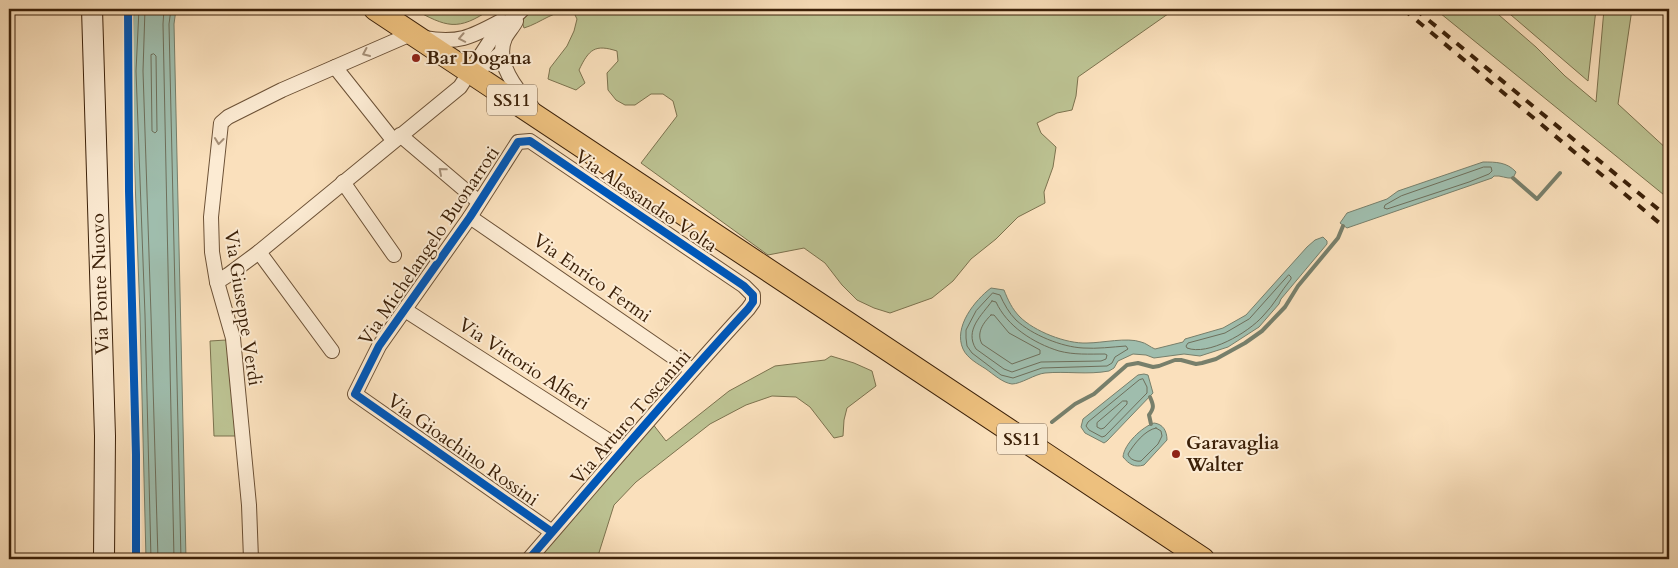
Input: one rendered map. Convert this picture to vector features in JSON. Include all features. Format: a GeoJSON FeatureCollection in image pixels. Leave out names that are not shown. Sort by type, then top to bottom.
{"type":"FeatureCollection","features":[{"type":"Feature","properties":{"kind":"main road","name":"SS11"},"geometry":{"type":"LineString","coordinates":[[375,9],[413,35]]}},
{"type":"Feature","properties":{"kind":"main road","name":"Via Alessandro Volta"},"geometry":{"type":"LineString","coordinates":[[413,35],[1203,559]]}},
{"type":"Feature","properties":{"kind":"street","name":"Via Ponte Nuovo"},"geometry":{"type":"LineString","coordinates":[[92,9],[105,436],[104,559]]}},
{"type":"Feature","properties":{"kind":"street"},"geometry":{"type":"LineString","coordinates":[[413,35],[435,40],[459,39],[478,34],[522,9]]}},
{"type":"Feature","properties":{"kind":"street"},"geometry":{"type":"LineString","coordinates":[[522,9],[505,38],[501,53],[506,69],[530,106],[554,129]]}},
{"type":"Feature","properties":{"kind":"street"},"geometry":{"type":"LineString","coordinates":[[217,282],[258,252],[460,87],[494,35],[522,9]]}},
{"type":"Feature","properties":{"kind":"street","name":"Via Giuseppe Verdi"},"geometry":{"type":"LineString","coordinates":[[251,559],[249,505],[233,338],[217,282],[212,252],[211,217],[221,123],[237,112],[282,90],[413,35]]}},
{"type":"Feature","properties":{"kind":"street"},"geometry":{"type":"LineString","coordinates":[[470,72],[490,62],[501,53]]}},
{"type":"Feature","properties":{"kind":"street"},"geometry":{"type":"LineString","coordinates":[[335,67],[397,138],[479,202]]}},
{"type":"Feature","properties":{"kind":"street","name":"Via Alessandro Volta"},"geometry":{"type":"LineString","coordinates":[[518,142],[530,141],[744,286],[753,295]]}},
{"type":"Feature","properties":{"kind":"street","name":"Via Michelangelo Buonarroti"},"geometry":{"type":"LineString","coordinates":[[355,394],[379,346],[470,217],[518,142]]}},
{"type":"Feature","properties":{"kind":"street"},"geometry":{"type":"LineString","coordinates":[[343,182],[394,255]]}},
{"type":"Feature","properties":{"kind":"street","name":"Via Alessandro Volta"},"geometry":{"type":"LineString","coordinates":[[645,220],[659,198]]}},
{"type":"Feature","properties":{"kind":"street","name":"Via Enrico Fermi"},"geometry":{"type":"LineString","coordinates":[[470,217],[692,370]]}},
{"type":"Feature","properties":{"kind":"street"},"geometry":{"type":"LineString","coordinates":[[258,252],[332,351]]}},
{"type":"Feature","properties":{"kind":"street","name":"Via Arturo Toscanini"},"geometry":{"type":"LineString","coordinates":[[529,559],[692,370],[748,309],[753,302],[753,295]]}},
{"type":"Feature","properties":{"kind":"street","name":"Via Vittorio Alfieri"},"geometry":{"type":"LineString","coordinates":[[405,310],[623,450]]}},
{"type":"Feature","properties":{"kind":"street","name":"Via Gioachino Rossini"},"geometry":{"type":"LineString","coordinates":[[355,394],[552,532]]}},
{"type":"Feature","properties":{"kind":"green space"},"geometry":{"type":"Polygon","coordinates":[[[413,9],[491,9],[469,21],[452,24],[435,20],[413,9]]]}},
{"type":"Feature","properties":{"kind":"green space"},"geometry":{"type":"Polygon","coordinates":[[[533,9],[1175,9],[1078,77],[1072,110],[1057,113],[1037,123],[1041,133],[1056,147],[1053,167],[1044,192],[1045,203],[1018,217],[996,239],[971,259],[953,281],[932,298],[890,313],[857,300],[842,285],[825,263],[804,248],[768,255],[641,163],[677,116],[673,101],[663,94],[651,94],[635,105],[625,105],[616,100],[608,90],[607,73],[618,61],[617,51],[609,49],[598,48],[586,57],[579,70],[585,83],[576,90],[548,79],[550,68],[567,46],[577,19],[573,11],[560,12],[524,28],[522,21],[533,9]]]}},
{"type":"Feature","properties":{"kind":"green space"},"geometry":{"type":"Polygon","coordinates":[[[1435,9],[1492,9],[1596,102],[1604,9],[1632,9],[1618,104],[1669,151],[1669,199],[1435,9]]]}},
{"type":"Feature","properties":{"kind":"green space"},"geometry":{"type":"Polygon","coordinates":[[[1504,9],[1596,9],[1588,81],[1504,9]]]}},
{"type":"Feature","properties":{"kind":"green space"},"geometry":{"type":"Polygon","coordinates":[[[226,340],[234,377],[238,436],[214,436],[210,341],[226,340]]]}},
{"type":"Feature","properties":{"kind":"green space"},"geometry":{"type":"Polygon","coordinates":[[[831,356],[872,371],[876,386],[847,408],[843,436],[834,438],[810,407],[796,397],[772,396],[746,405],[710,424],[636,482],[614,505],[597,559],[534,559],[652,423],[666,441],[729,391],[775,366],[825,360],[831,356]]]}},
{"type":"Feature","properties":{"kind":"water"},"geometry":{"type":"Polygon","coordinates":[[[134,9],[176,9],[174,24],[186,559],[146,559],[131,71],[134,9]]]}},
{"type":"Feature","properties":{"kind":"water"},"geometry":{"type":"Polygon","coordinates":[[[1483,162],[1505,164],[1516,172],[1513,178],[1494,176],[1347,228],[1340,223],[1347,213],[1387,199],[1398,191],[1483,162]]]}},
{"type":"Feature","properties":{"kind":"water"},"geometry":{"type":"Polygon","coordinates":[[[1323,237],[1327,244],[1259,327],[1228,347],[1200,356],[1184,354],[1154,358],[1133,354],[1118,361],[1114,368],[1109,371],[1045,373],[1012,384],[1002,380],[976,363],[963,349],[961,332],[963,323],[972,307],[991,288],[1004,290],[1015,311],[1026,322],[1042,332],[1060,339],[1079,343],[1135,341],[1145,343],[1155,349],[1183,342],[1185,339],[1223,328],[1246,315],[1307,247],[1315,240],[1323,237]]]}},
{"type":"Feature","properties":{"kind":"water"},"geometry":{"type":"Polygon","coordinates":[[[1138,375],[1148,375],[1153,393],[1107,441],[1104,443],[1085,433],[1081,427],[1083,419],[1138,375]]]}},
{"type":"Feature","properties":{"kind":"water"},"geometry":{"type":"Polygon","coordinates":[[[1154,423],[1164,428],[1167,440],[1144,465],[1137,466],[1127,462],[1123,457],[1130,442],[1139,432],[1154,423]]]}},
{"type":"Feature","properties":{"kind":"waterway"},"geometry":{"type":"LineString","coordinates":[[1513,178],[1537,199],[1560,173]]}},
{"type":"Feature","properties":{"kind":"waterway"},"geometry":{"type":"LineString","coordinates":[[1052,422],[1075,404],[1094,394],[1127,365],[1138,363],[1153,367],[1175,360],[1196,364],[1202,363],[1216,359],[1245,343],[1262,331],[1285,307],[1298,286],[1338,238],[1343,226]]}},
{"type":"Feature","properties":{"kind":"waterway"},"geometry":{"type":"LineString","coordinates":[[1150,397],[1153,407],[1149,415],[1151,424]]}},
{"type":"Feature","properties":{"kind":"railway"},"geometry":{"type":"LineString","coordinates":[[1403,9],[1669,231]]}},
{"type":"Feature","properties":{"kind":"railway"},"geometry":{"type":"LineString","coordinates":[[1415,9],[1669,218]]}},
{"type":"Feature","properties":{"kind":"cycle path"},"geometry":{"type":"LineString","coordinates":[[128,9],[129,191],[136,454],[136,559]]}},
{"type":"Feature","properties":{"kind":"cycle path"},"geometry":{"type":"LineString","coordinates":[[529,559],[753,302],[753,295],[744,286],[530,141],[518,142],[470,217],[379,346],[355,394],[552,532]]}},
{"type":"Feature","properties":{"kind":"place","name":"Bar Dogana"},"geometry":{"type":"Point","coordinates":[416,58]}},
{"type":"Feature","properties":{"kind":"place","name":"Garavaglia Walter"},"geometry":{"type":"Point","coordinates":[1176,454]}}]}
